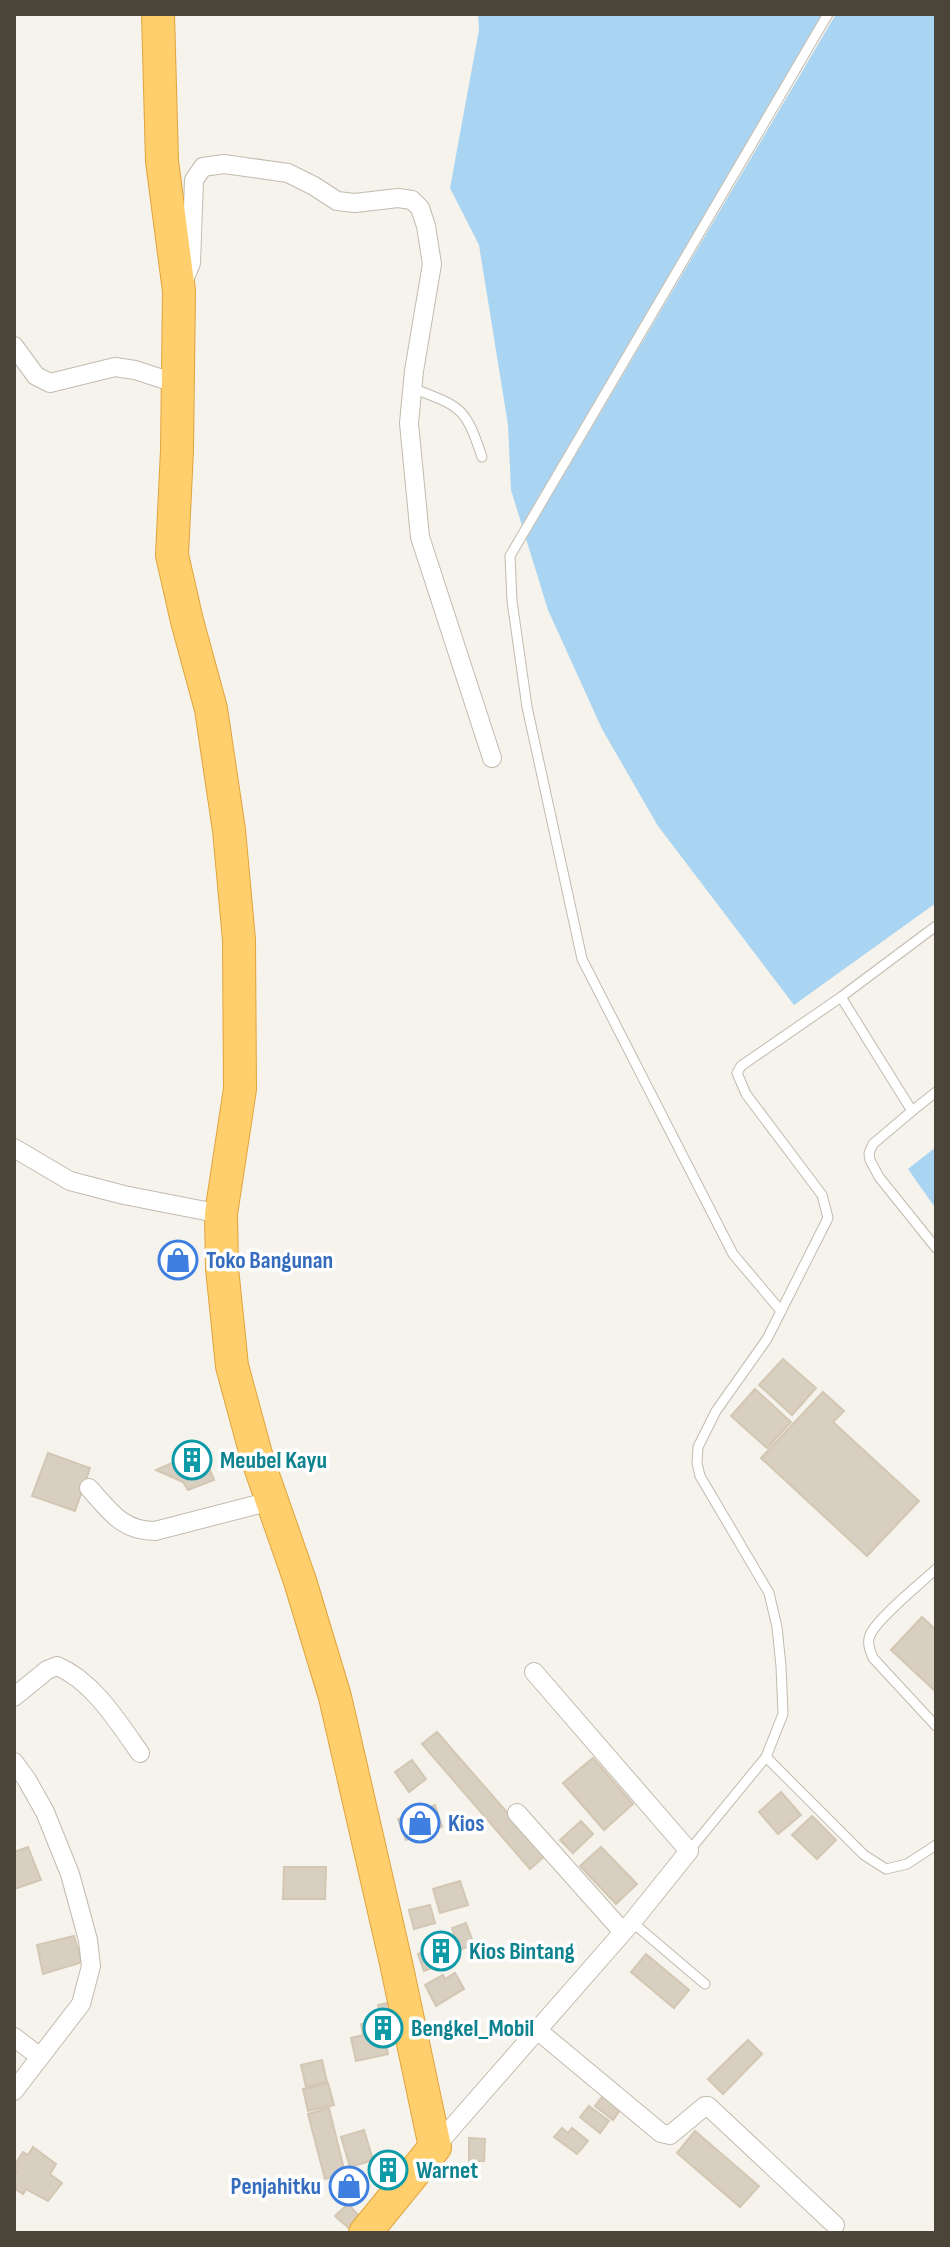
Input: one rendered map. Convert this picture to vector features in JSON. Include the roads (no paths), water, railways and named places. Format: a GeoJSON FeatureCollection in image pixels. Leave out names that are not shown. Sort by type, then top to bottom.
{"type":"FeatureCollection","features":[{"type":"Feature","properties":{"kind":"highway"},"geometry":{"type":"LineString","coordinates":[[158,14],[162,161],[179,291],[172,555],[211,709],[229,830],[239,940],[240,1089],[221,1214],[222,1268],[232,1366],[257,1458],[300,1581],[335,1697],[435,2147],[365,2233]]}},
{"type":"Feature","properties":{"kind":"street"},"geometry":{"type":"LineString","coordinates":[[179,291],[191,263],[194,180],[203,167],[224,164],[288,173],[337,201],[355,203],[398,198],[412,200],[420,208],[432,264],[409,423],[421,543],[492,758]]}},
{"type":"Feature","properties":{"kind":"street"},"geometry":{"type":"LineString","coordinates":[[14,346],[36,376],[50,383],[115,367],[178,384]]}},
{"type":"Feature","properties":{"kind":"street"},"geometry":{"type":"LineString","coordinates":[[14,1148],[70,1181],[221,1214]]}},
{"type":"Feature","properties":{"kind":"street"},"geometry":{"type":"LineString","coordinates":[[89,1488],[122,1523],[138,1531],[155,1531],[271,1501]]}},
{"type":"Feature","properties":{"kind":"street"},"geometry":{"type":"LineString","coordinates":[[14,1697],[47,1670],[57,1666],[67,1670],[95,1694],[140,1753]]}},
{"type":"Feature","properties":{"kind":"street"},"geometry":{"type":"LineString","coordinates":[[435,2147],[628,1927],[689,1851],[534,1672]]}},
{"type":"Feature","properties":{"kind":"street"},"geometry":{"type":"LineString","coordinates":[[14,1762],[45,1812],[70,1874],[88,1940],[91,1966],[81,2004],[14,2091]]}},
{"type":"Feature","properties":{"kind":"street"},"geometry":{"type":"LineString","coordinates":[[517,1813],[628,1927]]}},
{"type":"Feature","properties":{"kind":"street"},"geometry":{"type":"LineString","coordinates":[[536,2029],[661,2133],[670,2135],[708,2106],[835,2225]]}},
{"type":"Feature","properties":{"kind":"street"},"geometry":{"type":"LineString","coordinates":[[14,2037],[40,2057]]}},
{"type":"Feature","properties":{"kind":"lane"},"geometry":{"type":"LineString","coordinates":[[781,1311],[733,1254],[582,959],[527,707],[512,601],[510,556],[828,14]]}},
{"type":"Feature","properties":{"kind":"lane"},"geometry":{"type":"LineString","coordinates":[[412,388],[449,402],[466,416],[482,457]]}},
{"type":"Feature","properties":{"kind":"lane"},"geometry":{"type":"LineString","coordinates":[[689,1851],[766,1757],[783,1714],[777,1627],[769,1593],[700,1476],[698,1447],[716,1411],[767,1339],[828,1218],[822,1195],[746,1094],[737,1073],[741,1066],[936,926]]}},
{"type":"Feature","properties":{"kind":"lane"},"geometry":{"type":"LineString","coordinates":[[841,997],[912,1111]]}},
{"type":"Feature","properties":{"kind":"lane"},"geometry":{"type":"LineString","coordinates":[[936,1092],[873,1144],[869,1153],[879,1177],[936,1248]]}},
{"type":"Feature","properties":{"kind":"lane"},"geometry":{"type":"LineString","coordinates":[[936,1569],[871,1633],[868,1645],[873,1658],[936,1726]]}},
{"type":"Feature","properties":{"kind":"lane"},"geometry":{"type":"LineString","coordinates":[[766,1757],[864,1855],[886,1869],[907,1864],[936,1845]]}},
{"type":"Feature","properties":{"kind":"lane"},"geometry":{"type":"LineString","coordinates":[[628,1927],[705,1984]]}},
{"type":"Feature","properties":{"kind":"water"},"geometry":{"type":"Polygon","coordinates":[[[478,14],[936,14],[936,903],[794,1005],[658,826],[602,729],[548,610],[511,490],[508,425],[479,245],[450,188],[479,30],[478,14]]]}},
{"type":"Feature","properties":{"kind":"water"},"geometry":{"type":"Polygon","coordinates":[[[936,1147],[936,1209],[908,1169],[936,1147]]]}},
{"type":"Feature","properties":{"kind":"place","name":"Toko Bangunan"},"geometry":{"type":"Point","coordinates":[178,1260]}},
{"type":"Feature","properties":{"kind":"place","name":"Meubel Kayu"},"geometry":{"type":"Point","coordinates":[192,1460]}},
{"type":"Feature","properties":{"kind":"place","name":"Kios"},"geometry":{"type":"Point","coordinates":[420,1823]}},
{"type":"Feature","properties":{"kind":"place","name":"Kios Bintang"},"geometry":{"type":"Point","coordinates":[441,1951]}},
{"type":"Feature","properties":{"kind":"place","name":"Bengkel_Mobil"},"geometry":{"type":"Point","coordinates":[383,2028]}},
{"type":"Feature","properties":{"kind":"place","name":"Warnet"},"geometry":{"type":"Point","coordinates":[388,2170]}},
{"type":"Feature","properties":{"kind":"place","name":"Penjahitku"},"geometry":{"type":"Point","coordinates":[349,2186]}}]}
